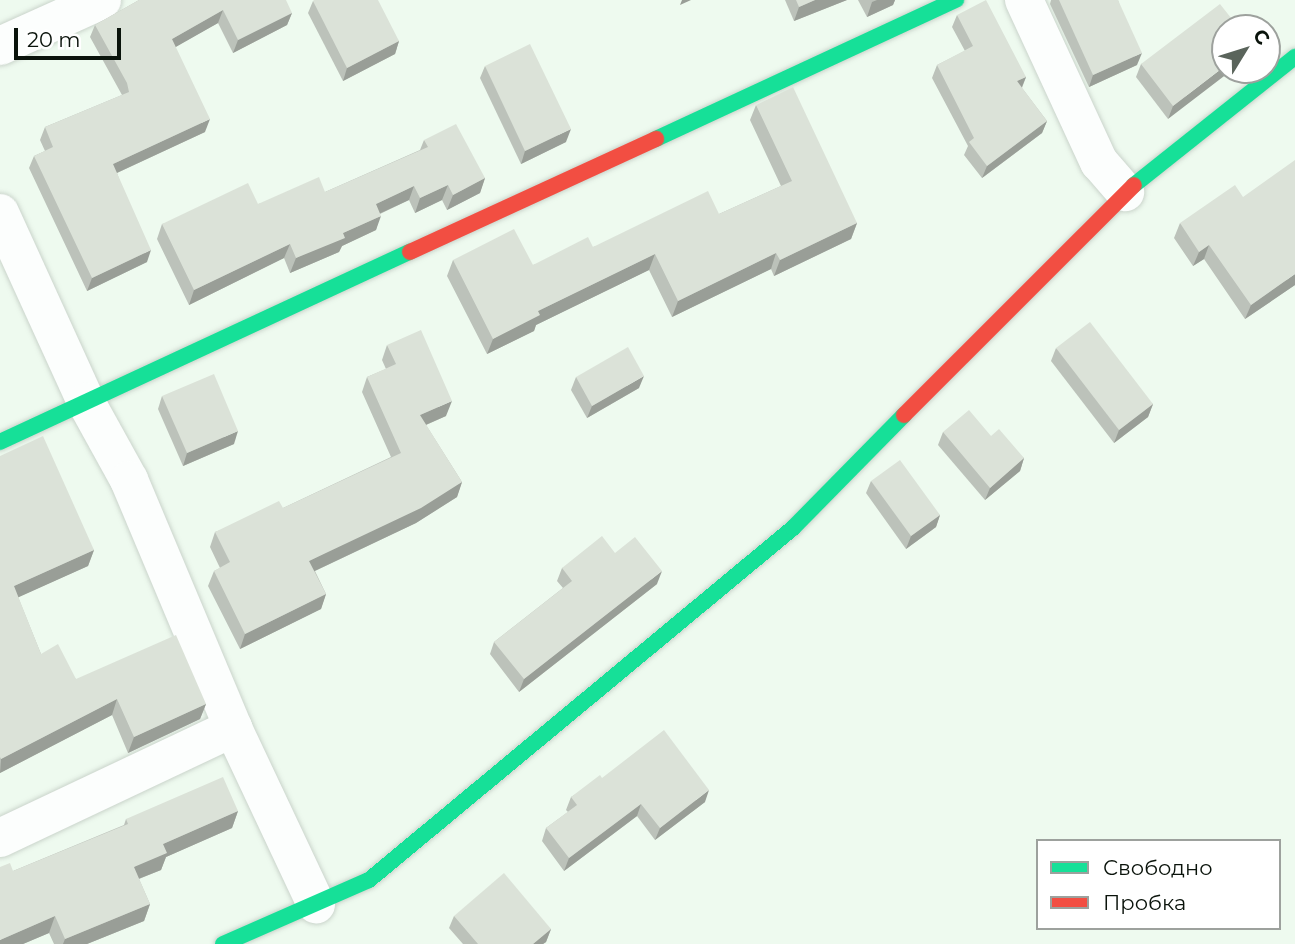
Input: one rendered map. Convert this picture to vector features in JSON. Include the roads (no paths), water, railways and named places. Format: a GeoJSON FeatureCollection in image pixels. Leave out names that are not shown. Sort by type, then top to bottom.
{"type":"FeatureCollection","features":[{"type":"Feature","properties":{"kind":"street"},"geometry":{"type":"LineString","coordinates":[[0,46],[102,0]]}},
{"type":"Feature","properties":{"kind":"street"},"geometry":{"type":"LineString","coordinates":[[0,442],[956,0]]}},
{"type":"Feature","properties":{"kind":"street"},"geometry":{"type":"LineString","coordinates":[[1024,0],[1098,162],[1125,192]]}},
{"type":"Feature","properties":{"kind":"street"},"geometry":{"type":"LineString","coordinates":[[223,944],[369,880],[793,528],[1125,192],[1295,57]]}},
{"type":"Feature","properties":{"kind":"street"},"geometry":{"type":"LineString","coordinates":[[0,213],[86,402],[129,480],[233,728],[316,904]]}},
{"type":"Feature","properties":{"kind":"street"},"geometry":{"type":"LineString","coordinates":[[0,838],[233,728]]}}]}
